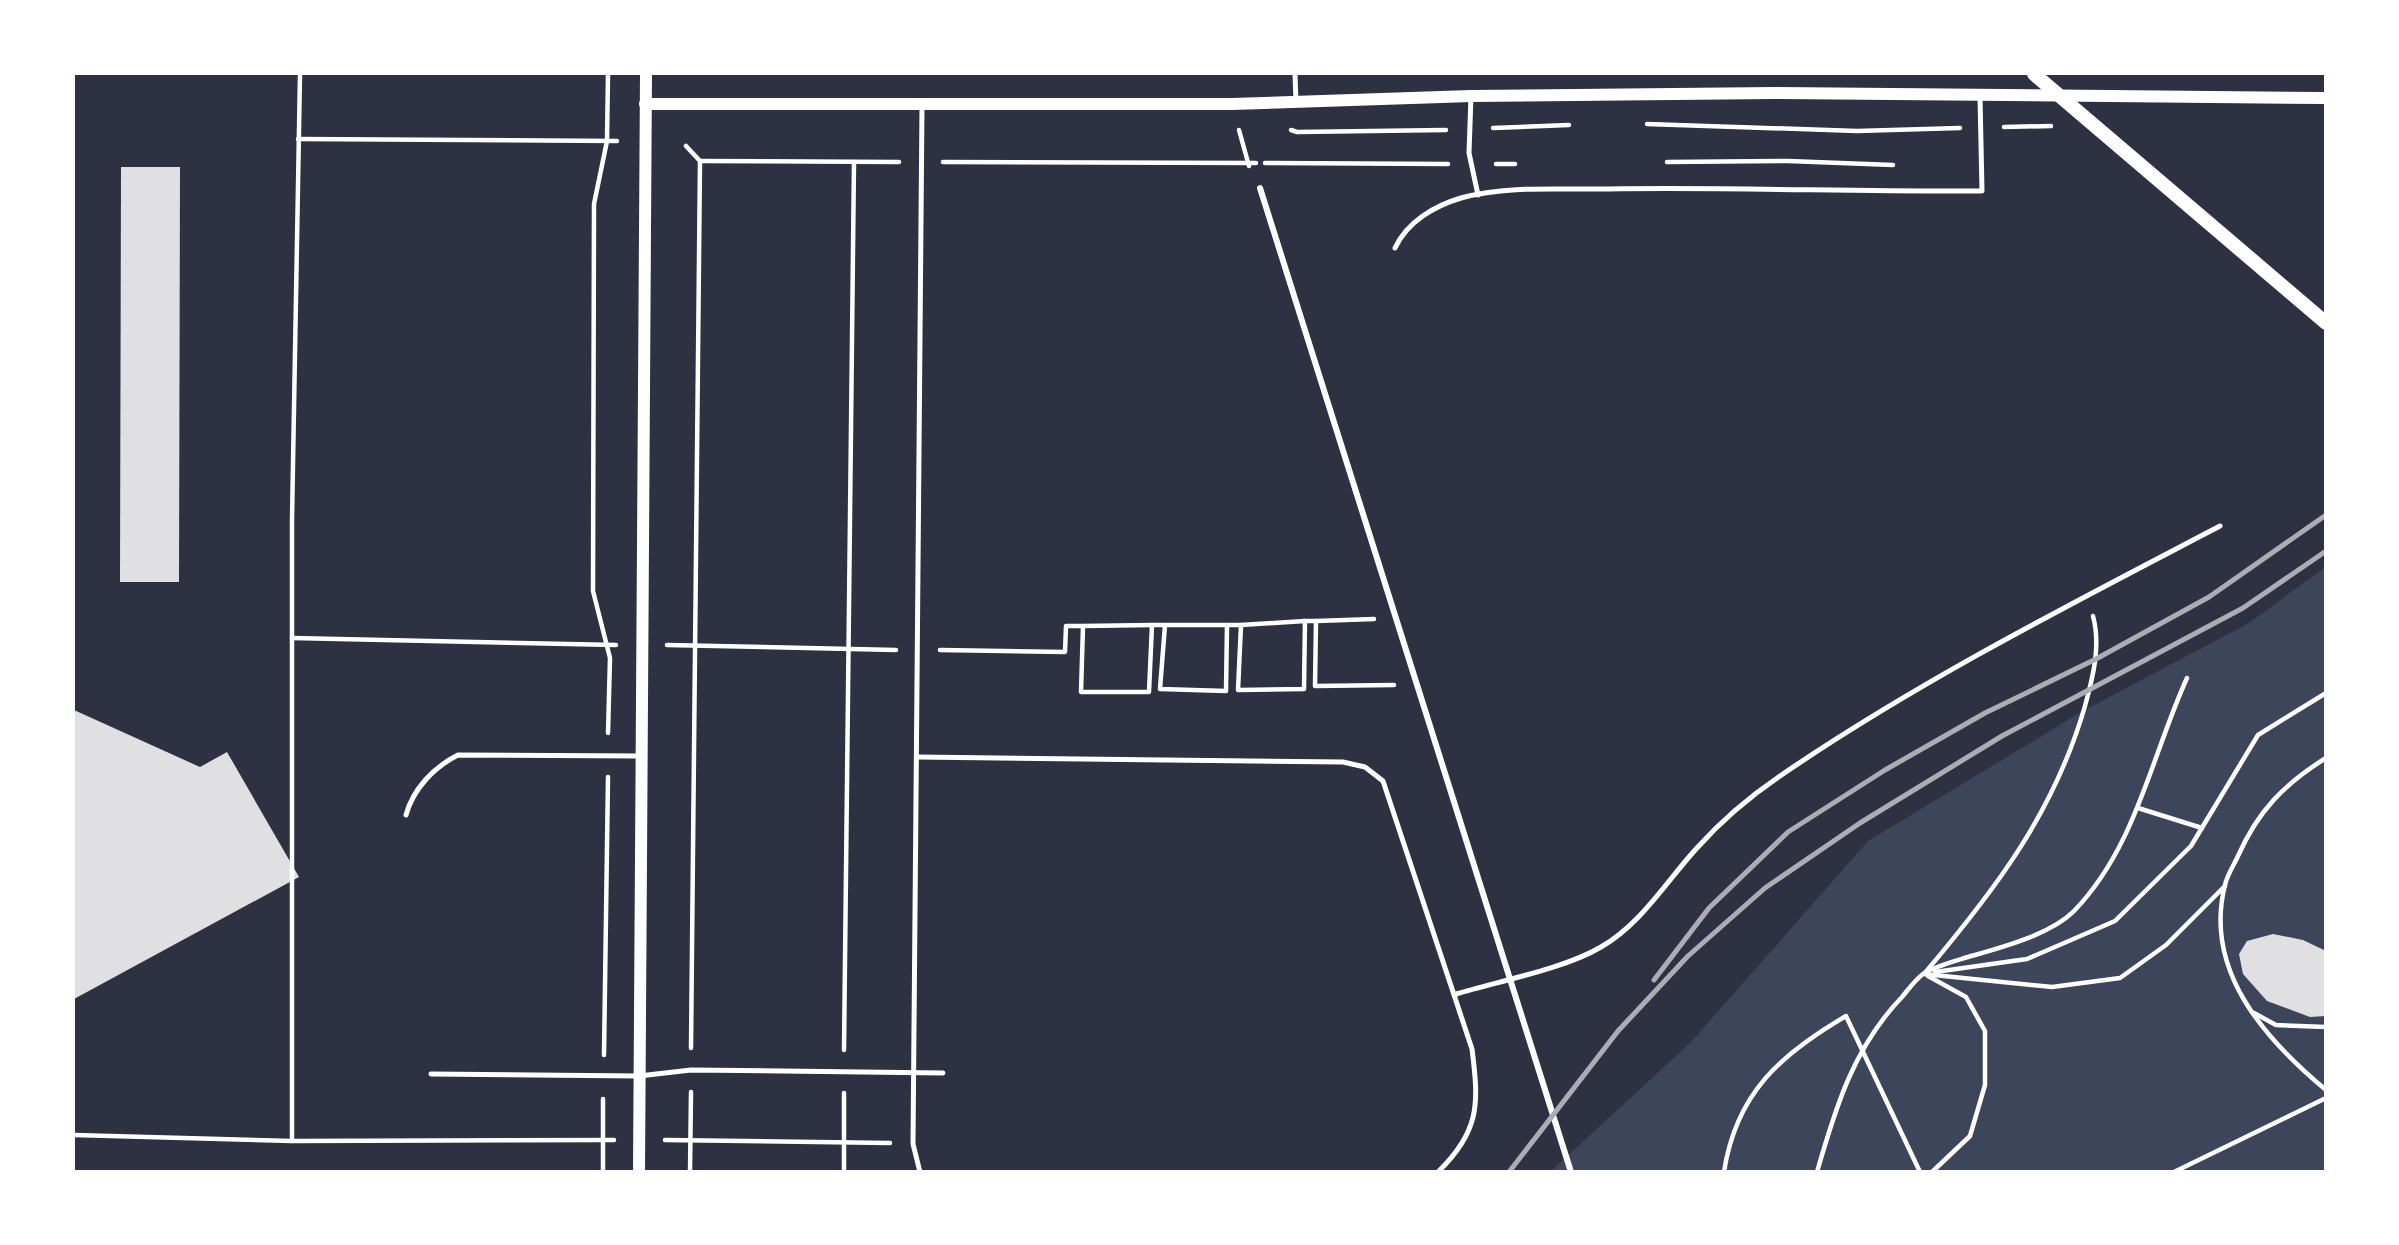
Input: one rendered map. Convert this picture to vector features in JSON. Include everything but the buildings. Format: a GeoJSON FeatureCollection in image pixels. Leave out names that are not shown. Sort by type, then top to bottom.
{"type":"FeatureCollection","features":[{"type":"Feature","properties":{"kind":"main road"},"geometry":{"type":"LineString","coordinates":[[2034,74],[2326,323]]}},
{"type":"Feature","properties":{"kind":"street"},"geometry":{"type":"LineString","coordinates":[[639,1171],[646,74]]}},
{"type":"Feature","properties":{"kind":"street"},"geometry":{"type":"LineString","coordinates":[[645,104],[1232,104],[1471,96],[1774,93],[2326,98]]}},
{"type":"Feature","properties":{"kind":"street"},"geometry":{"type":"LineString","coordinates":[[1260,188],[1414,684],[1571,1171]]}},
{"type":"Feature","properties":{"kind":"lane"},"geometry":{"type":"LineString","coordinates":[[1294,74],[1296,102]]}},
{"type":"Feature","properties":{"kind":"lane"},"geometry":{"type":"LineString","coordinates":[[1395,248],[1408,227],[1425,214],[1451,202],[1478,195],[1524,190],[1694,187],[1982,191],[1980,95]]}},
{"type":"Feature","properties":{"kind":"lane"},"geometry":{"type":"LineString","coordinates":[[1471,96],[1471,164],[1478,195]]}},
{"type":"Feature","properties":{"kind":"lane"},"geometry":{"type":"LineString","coordinates":[[920,1171],[913,1144],[922,106]]}},
{"type":"Feature","properties":{"kind":"lane"},"geometry":{"type":"LineString","coordinates":[[1456,994],[1580,957],[1602,947],[1646,909],[1697,848],[1758,792],[1863,721],[2087,595],[2220,526]]}},
{"type":"Feature","properties":{"kind":"lane"},"geometry":{"type":"LineString","coordinates":[[406,815],[416,791],[445,762],[458,755],[640,756]]}},
{"type":"Feature","properties":{"kind":"lane"},"geometry":{"type":"LineString","coordinates":[[918,757],[1343,761],[1365,767],[1383,781],[1456,994],[1472,1049],[1475,1076],[1474,1121],[1454,1157],[1438,1171]]}},
{"type":"Feature","properties":{"kind":"lane"},"geometry":{"type":"LineString","coordinates":[[431,1074],[639,1076],[691,1070],[943,1073]]}},
{"type":"Feature","properties":{"kind":"path"},"geometry":{"type":"LineString","coordinates":[[292,1140],[292,638],[300,74]]}},
{"type":"Feature","properties":{"kind":"path"},"geometry":{"type":"LineString","coordinates":[[603,1171],[610,658],[593,592],[594,204],[607,141],[608,74]]}},
{"type":"Feature","properties":{"kind":"path"},"geometry":{"type":"LineString","coordinates":[[1232,104],[1248,163],[1260,188]]}},
{"type":"Feature","properties":{"kind":"path"},"geometry":{"type":"LineString","coordinates":[[1286,128],[1297,132],[1470,130],[1581,124]]}},
{"type":"Feature","properties":{"kind":"path"},"geometry":{"type":"LineString","coordinates":[[1637,124],[1857,131],[2063,126]]}},
{"type":"Feature","properties":{"kind":"path"},"geometry":{"type":"LineString","coordinates":[[298,139],[617,141]]}},
{"type":"Feature","properties":{"kind":"path"},"geometry":{"type":"LineString","coordinates":[[686,146],[700,161],[690,1171]]}},
{"type":"Feature","properties":{"kind":"path"},"geometry":{"type":"LineString","coordinates":[[700,161],[1526,164]]}},
{"type":"Feature","properties":{"kind":"path"},"geometry":{"type":"LineString","coordinates":[[1664,162],[1788,161],[1906,165]]}},
{"type":"Feature","properties":{"kind":"path"},"geometry":{"type":"LineString","coordinates":[[845,1171],[854,162]]}},
{"type":"Feature","properties":{"kind":"path"},"geometry":{"type":"LineString","coordinates":[[1817,1171],[1844,1084],[1865,1041],[1924,974],[2001,879],[2035,826],[2063,770],[2080,725],[2096,659],[2095,621],[2087,595]]}},
{"type":"Feature","properties":{"kind":"path"},"geometry":{"type":"LineString","coordinates":[[292,638],[1065,652],[1066,626],[1241,625],[1394,618]]}},
{"type":"Feature","properties":{"kind":"path"},"geometry":{"type":"LineString","coordinates":[[1241,625],[1238,690],[1304,689],[1305,621]]}},
{"type":"Feature","properties":{"kind":"path"},"geometry":{"type":"LineString","coordinates":[[1315,621],[1315,686],[1414,684]]}},
{"type":"Feature","properties":{"kind":"path"},"geometry":{"type":"LineString","coordinates":[[1083,626],[1081,692],[1149,692],[1152,625]]}},
{"type":"Feature","properties":{"kind":"path"},"geometry":{"type":"LineString","coordinates":[[1165,625],[1160,690],[1226,691],[1227,625]]}},
{"type":"Feature","properties":{"kind":"path"},"geometry":{"type":"LineString","coordinates":[[1924,974],[1966,958],[2013,946],[2072,912],[2110,866],[2138,808],[2168,719],[2186,678]]}},
{"type":"Feature","properties":{"kind":"path"},"geometry":{"type":"LineString","coordinates":[[1924,974],[2027,959],[2115,921],[2191,846],[2258,735],[2326,693]]}},
{"type":"Feature","properties":{"kind":"path"},"geometry":{"type":"LineString","coordinates":[[2326,758],[2267,804],[2245,841],[2225,886],[2221,933],[2229,972],[2250,1011],[2283,1054],[2326,1090]]}},
{"type":"Feature","properties":{"kind":"path"},"geometry":{"type":"LineString","coordinates":[[2138,808],[2202,828]]}},
{"type":"Feature","properties":{"kind":"path"},"geometry":{"type":"LineString","coordinates":[[1924,974],[2052,987],[2120,978],[2166,945],[2225,886]]}},
{"type":"Feature","properties":{"kind":"path"},"geometry":{"type":"LineString","coordinates":[[1924,974],[1966,997],[1985,1031],[1984,1085],[1970,1136],[1931,1171]]}},
{"type":"Feature","properties":{"kind":"path"},"geometry":{"type":"LineString","coordinates":[[2250,1011],[2276,1025],[2326,1027]]}},
{"type":"Feature","properties":{"kind":"path"},"geometry":{"type":"LineString","coordinates":[[1724,1171],[1738,1120],[1752,1093],[1780,1062],[1807,1039],[1846,1016],[1920,1171]]}},
{"type":"Feature","properties":{"kind":"path"},"geometry":{"type":"LineString","coordinates":[[2174,1171],[2326,1098]]}},
{"type":"Feature","properties":{"kind":"path"},"geometry":{"type":"LineString","coordinates":[[74,1135],[292,1140],[640,1140]]}},
{"type":"Feature","properties":{"kind":"path"},"geometry":{"type":"LineString","coordinates":[[691,1139],[913,1144]]}},
{"type":"Feature","properties":{"kind":"shaded area"},"geometry":{"type":"Polygon","coordinates":[[[2325,567],[2325,1171],[1550,1172],[1691,1042],[1868,841],[2081,712],[2249,623],[2325,567]]]}},
{"type":"Feature","properties":{"kind":"railway"},"geometry":{"type":"LineString","coordinates":[[1654,980],[1709,908],[1788,832],[1885,770],[1985,713],[2096,659],[2209,597],[2326,515]]}},
{"type":"Feature","properties":{"kind":"railway"},"geometry":{"type":"LineString","coordinates":[[1509,1172],[1618,1031],[1688,956],[1765,888],[1860,823],[2002,736],[2243,608],[2326,551]]}}]}
